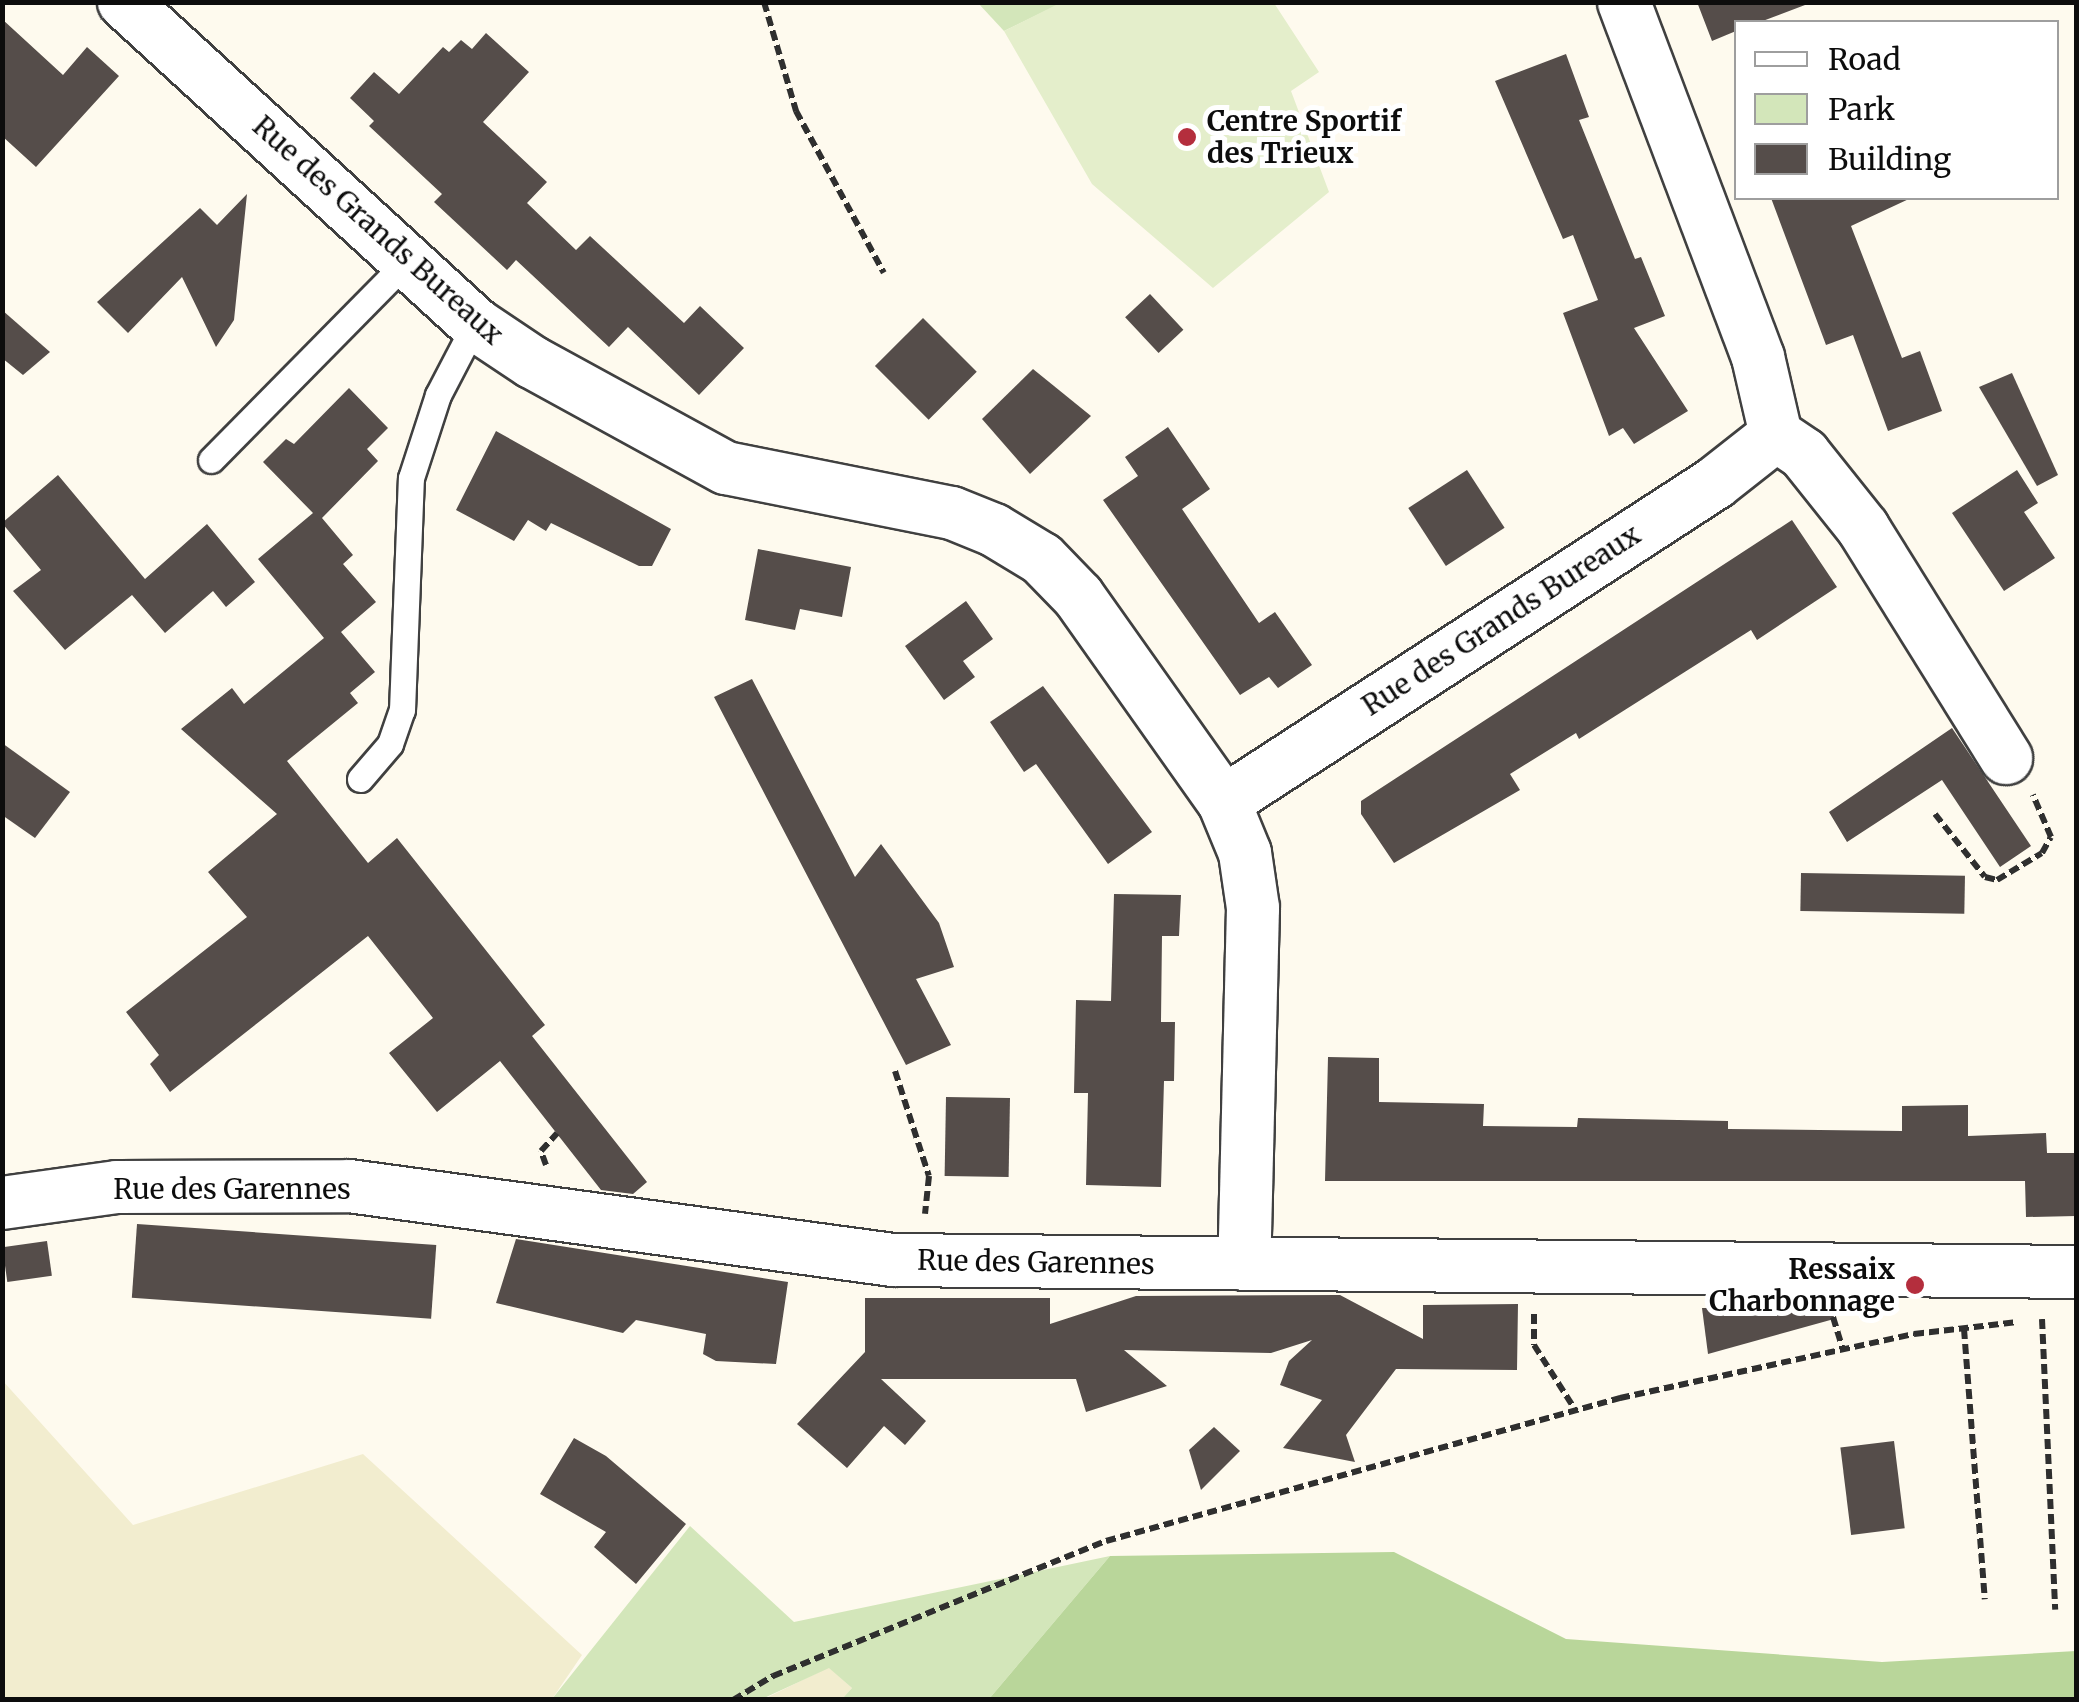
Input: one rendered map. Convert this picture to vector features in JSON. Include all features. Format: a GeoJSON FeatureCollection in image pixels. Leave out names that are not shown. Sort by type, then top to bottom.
{"type":"FeatureCollection","features":[{"type":"Feature","properties":{"kind":"street","name":"Rue des Grands Bureaux"},"geometry":{"type":"LineString","coordinates":[[124,2],[475,324],[726,468],[952,512],[1042,559],[1078,596],[1224,802],[1245,853],[1253,908],[1244,1264]]}},
{"type":"Feature","properties":{"kind":"street"},"geometry":{"type":"LineString","coordinates":[[1624,2],[1758,358],[1776,435],[1804,454],[1863,528],[2006,758]]}},
{"type":"Feature","properties":{"kind":"street","name":"Rue des Grands Bureaux"},"geometry":{"type":"LineString","coordinates":[[1224,802],[1715,482],[1776,435]]}},
{"type":"Feature","properties":{"kind":"street","name":"Rue des Garennes"},"geometry":{"type":"LineString","coordinates":[[2,1203],[117,1187],[350,1186],[769,1246],[919,1260],[1534,1268],[2068,1294]]}},
{"type":"Feature","properties":{"kind":"lane"},"geometry":{"type":"LineString","coordinates":[[211,460],[408,260]]}},
{"type":"Feature","properties":{"kind":"lane"},"geometry":{"type":"LineString","coordinates":[[360,779],[390,744],[402,710],[411,478],[438,394],[475,324]]}},
{"type":"Feature","properties":{"kind":"path"},"geometry":{"type":"LineString","coordinates":[[764,2],[796,111],[884,272]]}},
{"type":"Feature","properties":{"kind":"path"},"geometry":{"type":"LineString","coordinates":[[1936,814],[1986,876],[2009,876],[2042,853],[2051,837],[2048,818],[2006,758]]}},
{"type":"Feature","properties":{"kind":"path"},"geometry":{"type":"LineString","coordinates":[[895,1071],[929,1176],[919,1260]]}},
{"type":"Feature","properties":{"kind":"path"},"geometry":{"type":"LineString","coordinates":[[1534,1268],[1534,1345],[1576,1410]]}},
{"type":"Feature","properties":{"kind":"path"},"geometry":{"type":"LineString","coordinates":[[733,1700],[773,1676],[1106,1540],[1576,1410],[1964,1328],[2042,1320],[2068,1294]]}},
{"type":"Feature","properties":{"kind":"path"},"geometry":{"type":"LineString","coordinates":[[2042,1320],[2055,1610]]}},
{"type":"Feature","properties":{"kind":"path"},"geometry":{"type":"LineString","coordinates":[[1964,1328],[1985,1599]]}},
{"type":"Feature","properties":{"kind":"shaded area"},"geometry":{"type":"Polygon","coordinates":[[[2,1380],[133,1525],[363,1454],[582,1655],[552,1699],[3,1699],[2,1380]]]}},
{"type":"Feature","properties":{"kind":"shaded area"},"geometry":{"type":"Polygon","coordinates":[[[829,1667],[852,1688],[842,1699],[762,1700],[829,1667]]]}},
{"type":"Feature","properties":{"kind":"green space","name":"Centre Sportif des Trieux"},"geometry":{"type":"Polygon","coordinates":[[[1062,2],[1274,3],[1319,72],[1291,91],[1329,192],[1213,288],[1092,184],[1004,31],[1062,2]]]}},
{"type":"Feature","properties":{"kind":"green space"},"geometry":{"type":"Polygon","coordinates":[[[978,3],[1062,3],[1004,31],[978,3]]]}},
{"type":"Feature","properties":{"kind":"green space"},"geometry":{"type":"Polygon","coordinates":[[[690,1526],[794,1622],[1110,1556],[989,1699],[842,1699],[852,1688],[829,1668],[762,1699],[552,1699],[690,1526]]]}},
{"type":"Feature","properties":{"kind":"green space"},"geometry":{"type":"Polygon","coordinates":[[[1394,1552],[1566,1639],[1882,1662],[2076,1651],[2076,1699],[989,1699],[1110,1556],[1394,1552]]]}},
{"type":"Feature","properties":{"kind":"building"},"geometry":{"type":"Polygon","coordinates":[[[1697,2],[1804,2],[1805,5],[1765,20],[1734,20],[1734,32],[1712,41],[1697,2]]]}},
{"type":"Feature","properties":{"kind":"building"},"geometry":{"type":"Polygon","coordinates":[[[2,19],[63,75],[87,47],[119,76],[36,167],[2,136],[2,19]]]}},
{"type":"Feature","properties":{"kind":"building"},"geometry":{"type":"Polygon","coordinates":[[[486,33],[529,72],[483,122],[547,182],[527,203],[576,250],[590,236],[684,323],[700,306],[744,348],[699,395],[628,327],[609,347],[516,260],[507,270],[434,202],[442,194],[369,126],[374,121],[350,98],[374,72],[399,94],[443,47],[449,52],[461,40],[472,49],[486,33]]]}},
{"type":"Feature","properties":{"kind":"building"},"geometry":{"type":"Polygon","coordinates":[[[1566,54],[1589,117],[1579,120],[1635,259],[1641,257],[1665,316],[1634,328],[1688,411],[1634,444],[1623,428],[1609,436],[1563,313],[1598,300],[1573,235],[1563,239],[1495,81],[1566,54]]]}},
{"type":"Feature","properties":{"kind":"building"},"geometry":{"type":"Polygon","coordinates":[[[247,194],[234,320],[216,347],[182,277],[128,333],[97,302],[200,208],[217,225],[247,194]]]}},
{"type":"Feature","properties":{"kind":"building"},"geometry":{"type":"Polygon","coordinates":[[[1772,200],[1907,200],[1851,226],[1902,358],[1920,351],[1942,411],[1888,431],[1853,335],[1826,345],[1772,200]]]}},
{"type":"Feature","properties":{"kind":"building"},"geometry":{"type":"Polygon","coordinates":[[[1150,294],[1183,330],[1159,353],[1125,317],[1150,294]]]}},
{"type":"Feature","properties":{"kind":"building"},"geometry":{"type":"Polygon","coordinates":[[[2,310],[50,352],[23,375],[2,358],[2,310]]]}},
{"type":"Feature","properties":{"kind":"building"},"geometry":{"type":"Polygon","coordinates":[[[923,318],[977,372],[929,420],[875,366],[923,318]]]}},
{"type":"Feature","properties":{"kind":"building"},"geometry":{"type":"Polygon","coordinates":[[[1033,369],[1091,416],[1030,474],[982,419],[1033,369]]]}},
{"type":"Feature","properties":{"kind":"building"},"geometry":{"type":"Polygon","coordinates":[[[2012,373],[2058,475],[2037,486],[1979,387],[2012,373]]]}},
{"type":"Feature","properties":{"kind":"building"},"geometry":{"type":"Polygon","coordinates":[[[349,388],[388,428],[367,449],[378,461],[322,518],[353,555],[343,564],[376,602],[341,632],[375,672],[350,693],[358,703],[287,761],[368,863],[397,838],[545,1025],[532,1036],[647,1182],[633,1194],[601,1190],[500,1061],[437,1112],[389,1053],[433,1018],[368,936],[170,1092],[150,1064],[159,1055],[126,1012],[247,917],[208,872],[277,814],[181,729],[232,688],[244,704],[324,638],[258,559],[313,513],[263,462],[286,439],[294,444],[349,388]]]}},
{"type":"Feature","properties":{"kind":"building"},"geometry":{"type":"Polygon","coordinates":[[[1168,427],[1210,489],[1182,509],[1259,623],[1275,612],[1312,665],[1278,688],[1269,677],[1240,695],[1103,500],[1138,476],[1125,457],[1168,427]]]}},
{"type":"Feature","properties":{"kind":"building"},"geometry":{"type":"Polygon","coordinates":[[[496,431],[671,529],[652,566],[639,566],[551,523],[546,531],[528,520],[514,541],[456,510],[496,431]]]}},
{"type":"Feature","properties":{"kind":"building"},"geometry":{"type":"Polygon","coordinates":[[[1467,470],[1505,528],[1446,566],[1408,508],[1467,470]]]}},
{"type":"Feature","properties":{"kind":"building"},"geometry":{"type":"Polygon","coordinates":[[[2017,470],[2038,503],[2024,512],[2055,558],[2004,591],[1952,513],[2017,470]]]}},
{"type":"Feature","properties":{"kind":"building"},"geometry":{"type":"Polygon","coordinates":[[[58,475],[145,579],[207,524],[255,582],[226,607],[213,591],[165,633],[132,595],[65,650],[13,591],[41,570],[2,523],[58,475]]]}},
{"type":"Feature","properties":{"kind":"building"},"geometry":{"type":"Polygon","coordinates":[[[1792,520],[1837,587],[1757,640],[1751,630],[1579,739],[1576,733],[1510,774],[1520,790],[1394,863],[1361,814],[1361,801],[1792,520]]]}},
{"type":"Feature","properties":{"kind":"building"},"geometry":{"type":"Polygon","coordinates":[[[758,549],[851,567],[842,617],[800,609],[795,630],[745,620],[758,549]]]}},
{"type":"Feature","properties":{"kind":"building"},"geometry":{"type":"Polygon","coordinates":[[[966,601],[993,639],[963,661],[975,677],[944,700],[905,646],[966,601]]]}},
{"type":"Feature","properties":{"kind":"building"},"geometry":{"type":"Polygon","coordinates":[[[752,679],[855,877],[881,844],[939,923],[954,967],[916,979],[951,1045],[906,1065],[714,697],[752,679]]]}},
{"type":"Feature","properties":{"kind":"building"},"geometry":{"type":"Polygon","coordinates":[[[1043,686],[1152,832],[1108,864],[1036,764],[1024,772],[990,722],[1043,686]]]}},
{"type":"Feature","properties":{"kind":"building"},"geometry":{"type":"Polygon","coordinates":[[[1952,728],[2031,846],[2000,867],[1942,780],[1847,842],[1829,812],[1952,728]]]}},
{"type":"Feature","properties":{"kind":"building"},"geometry":{"type":"Polygon","coordinates":[[[2,743],[70,792],[35,838],[2,815],[2,743]]]}},
{"type":"Feature","properties":{"kind":"building"},"geometry":{"type":"Polygon","coordinates":[[[1801,873],[1965,876],[1964,914],[1800,911],[1801,873]]]}},
{"type":"Feature","properties":{"kind":"building"},"geometry":{"type":"Polygon","coordinates":[[[1114,894],[1181,895],[1179,936],[1162,936],[1161,1022],[1175,1022],[1174,1081],[1164,1081],[1161,1187],[1086,1185],[1088,1093],[1074,1093],[1076,1000],[1111,1001],[1114,894]]]}},
{"type":"Feature","properties":{"kind":"building"},"geometry":{"type":"Polygon","coordinates":[[[1328,1057],[1379,1058],[1379,1102],[1484,1104],[1483,1126],[1577,1127],[1578,1118],[1728,1121],[1728,1129],[1902,1131],[1902,1106],[1968,1105],[1968,1136],[2046,1133],[2047,1153],[2076,1153],[2076,1216],[2026,1217],[2025,1181],[1325,1181],[1328,1057]]]}},
{"type":"Feature","properties":{"kind":"building"},"geometry":{"type":"Polygon","coordinates":[[[946,1097],[1010,1098],[1009,1177],[945,1176],[946,1097]]]}},
{"type":"Feature","properties":{"kind":"building"},"geometry":{"type":"Polygon","coordinates":[[[137,1224],[436,1245],[431,1319],[132,1298],[137,1224]]]}},
{"type":"Feature","properties":{"kind":"building"},"geometry":{"type":"Polygon","coordinates":[[[516,1239],[788,1282],[776,1364],[716,1361],[703,1354],[706,1334],[636,1320],[623,1333],[496,1303],[516,1239]]]}},
{"type":"Feature","properties":{"kind":"building"},"geometry":{"type":"Polygon","coordinates":[[[47,1241],[52,1276],[7,1282],[2,1247],[47,1241]]]}},
{"type":"Feature","properties":{"kind":"building"},"geometry":{"type":"Polygon","coordinates":[[[1340,1295],[1423,1339],[1423,1305],[1518,1304],[1517,1370],[1396,1369],[1346,1435],[1355,1462],[1283,1448],[1322,1400],[1280,1385],[1289,1361],[1312,1340],[1271,1353],[1124,1350],[1167,1386],[1086,1412],[1076,1379],[881,1379],[926,1421],[905,1445],[884,1426],[847,1468],[797,1424],[865,1352],[865,1298],[1050,1298],[1050,1324],[1136,1296],[1340,1295]]]}},
{"type":"Feature","properties":{"kind":"building"},"geometry":{"type":"Polygon","coordinates":[[[1702,1308],[1833,1308],[1834,1319],[1708,1354],[1702,1308]]]}},
{"type":"Feature","properties":{"kind":"building"},"geometry":{"type":"Polygon","coordinates":[[[1214,1427],[1240,1451],[1201,1490],[1189,1450],[1214,1427]]]}},
{"type":"Feature","properties":{"kind":"building"},"geometry":{"type":"Polygon","coordinates":[[[574,1438],[606,1456],[686,1524],[636,1584],[594,1547],[606,1532],[540,1494],[574,1438]]]}},
{"type":"Feature","properties":{"kind":"building"},"geometry":{"type":"Polygon","coordinates":[[[1894,1441],[1905,1528],[1851,1535],[1840,1448],[1894,1441]]]}},
{"type":"Feature","properties":{"kind":"place","name":"Centre Sportif des Trieux"},"geometry":{"type":"Point","coordinates":[1187,137]}},
{"type":"Feature","properties":{"kind":"place","name":"Ressaix Charbonnage"},"geometry":{"type":"Point","coordinates":[1915,1285]}}]}
